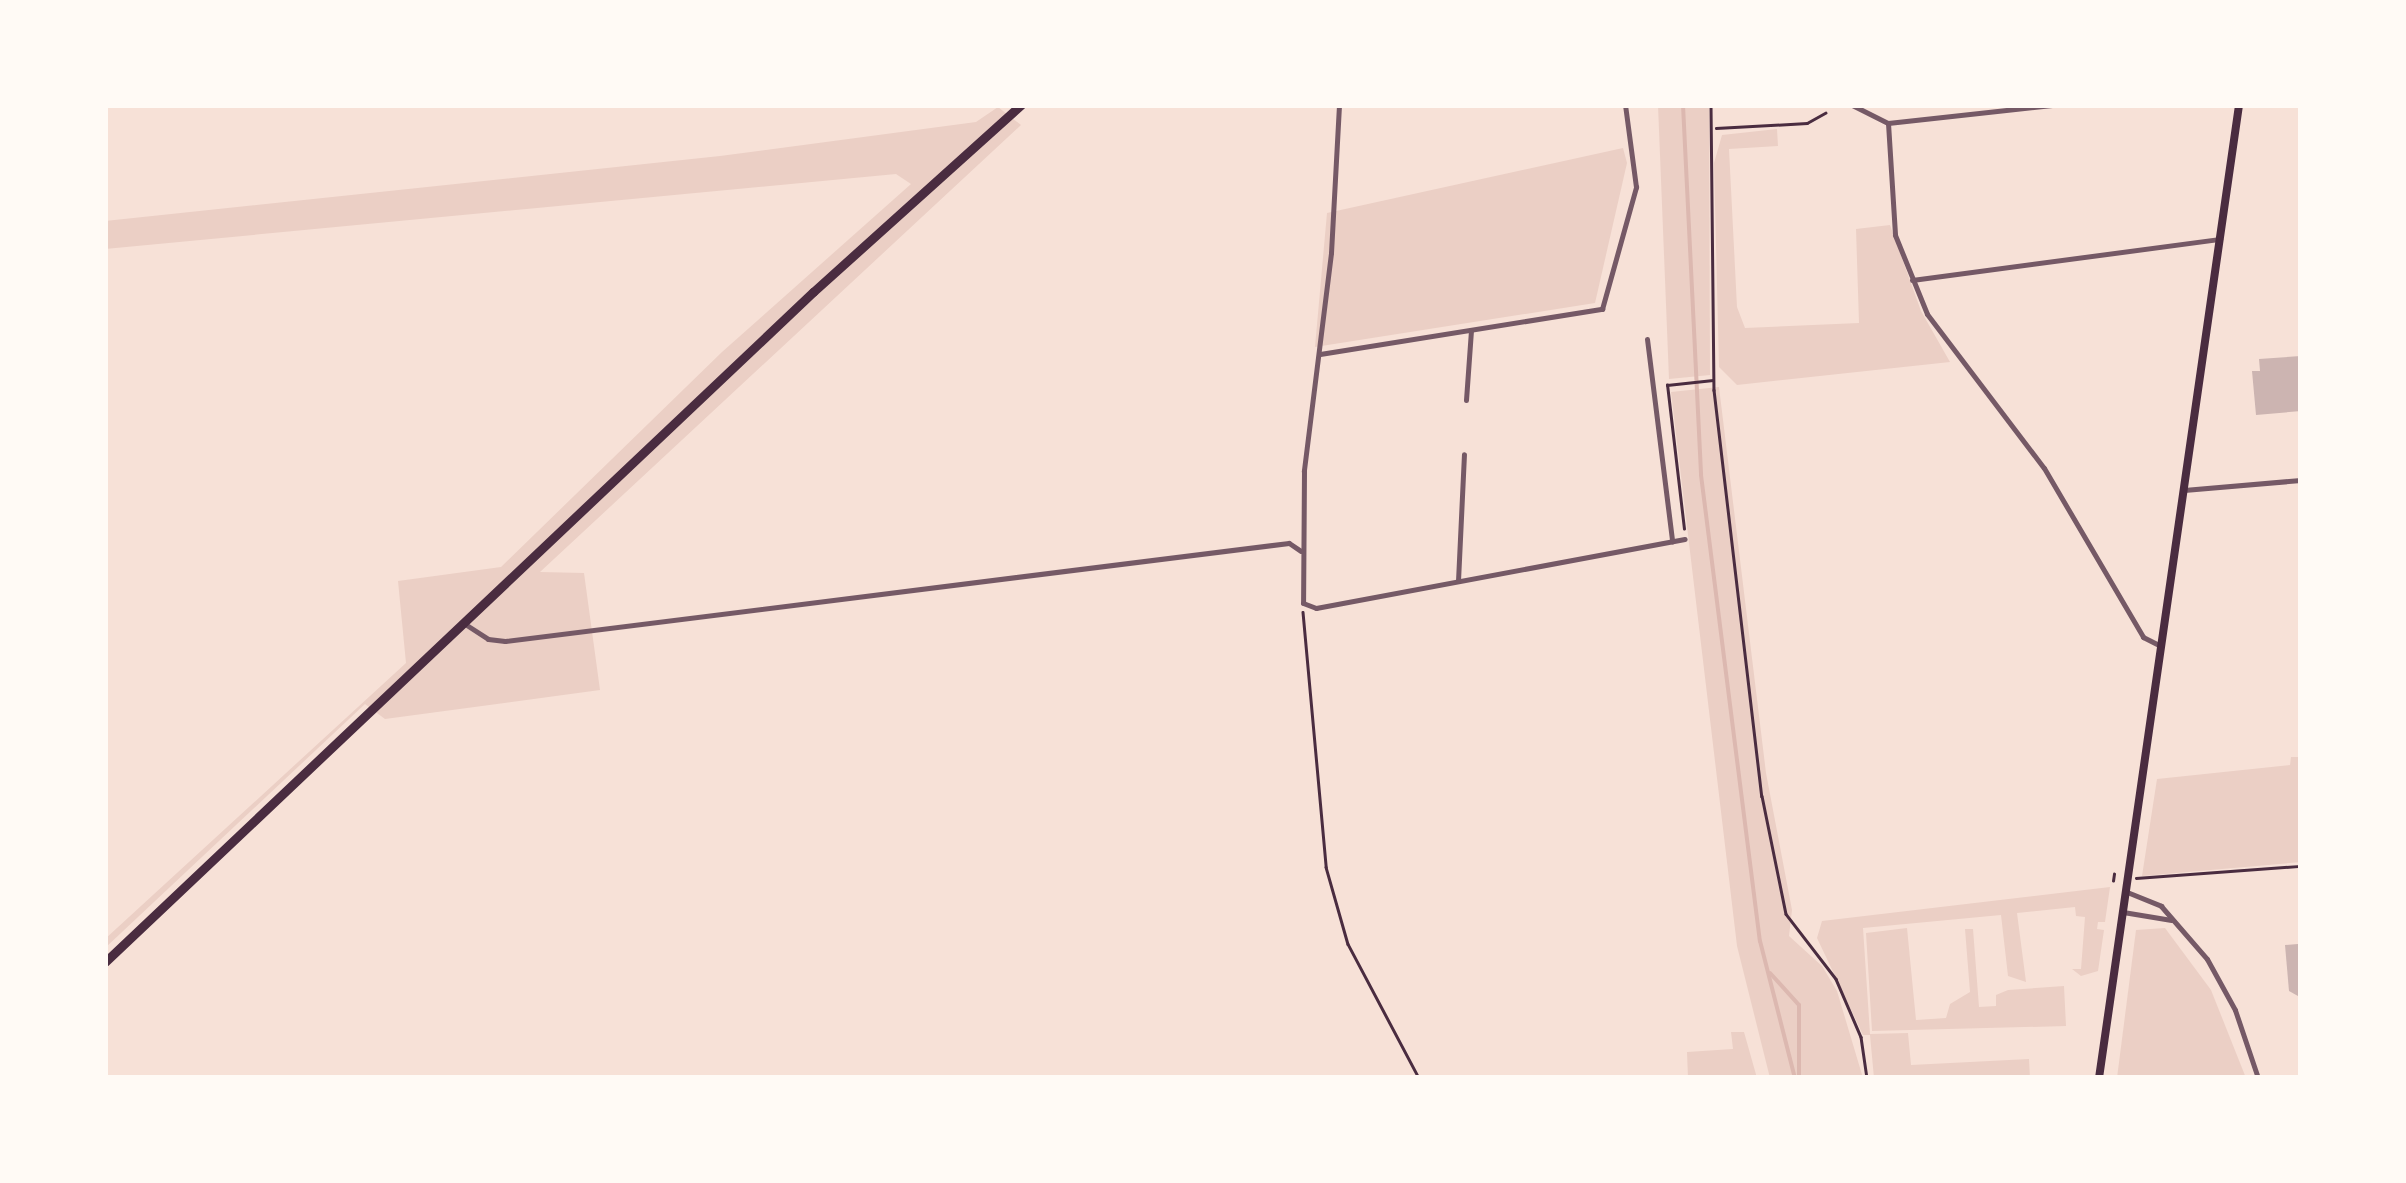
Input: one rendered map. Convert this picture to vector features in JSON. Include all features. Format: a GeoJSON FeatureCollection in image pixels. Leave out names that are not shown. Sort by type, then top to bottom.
{"type":"FeatureCollection","features":[{"type":"Feature","properties":{"kind":"main road"},"geometry":{"type":"LineString","coordinates":[[105,962],[771,332],[1021,105]]}},
{"type":"Feature","properties":{"kind":"main road"},"geometry":{"type":"LineString","coordinates":[[2098,1078],[2239,105]]}},
{"type":"Feature","properties":{"kind":"street"},"geometry":{"type":"LineString","coordinates":[[1339,105],[1320,354],[1304,471],[1302,602],[1316,608],[1685,539]]}},
{"type":"Feature","properties":{"kind":"street"},"geometry":{"type":"LineString","coordinates":[[1320,354],[1602,309],[1636,187],[1626,105]]}},
{"type":"Feature","properties":{"kind":"street"},"geometry":{"type":"LineString","coordinates":[[1833,106],[1850,105],[1888,123],[2052,105]]}},
{"type":"Feature","properties":{"kind":"street"},"geometry":{"type":"LineString","coordinates":[[1888,123],[1895,236],[1912,280],[1954,356],[2044,468],[2143,637],[2163,647]]}},
{"type":"Feature","properties":{"kind":"street"},"geometry":{"type":"LineString","coordinates":[[1912,280],[2220,239]]}},
{"type":"Feature","properties":{"kind":"street"},"geometry":{"type":"LineString","coordinates":[[1466,400],[1470,330]]}},
{"type":"Feature","properties":{"kind":"street"},"geometry":{"type":"LineString","coordinates":[[1646,339],[1672,542]]}},
{"type":"Feature","properties":{"kind":"street"},"geometry":{"type":"LineString","coordinates":[[1458,581],[1464,454]]}},
{"type":"Feature","properties":{"kind":"street"},"geometry":{"type":"LineString","coordinates":[[2184,490],[2301,480]]}},
{"type":"Feature","properties":{"kind":"street"},"geometry":{"type":"LineString","coordinates":[[465,624],[488,640],[505,641],[1289,543],[1302,554]]}},
{"type":"Feature","properties":{"kind":"street"},"geometry":{"type":"LineString","coordinates":[[2125,892],[2158,904],[2222,982],[2258,1078]]}},
{"type":"Feature","properties":{"kind":"street"},"geometry":{"type":"LineString","coordinates":[[2123,912],[2174,920]]}},
{"type":"Feature","properties":{"kind":"path"},"geometry":{"type":"LineString","coordinates":[[1711,105],[1715,128],[1712,380],[1757,758],[1786,914],[1836,979],[1861,1037],[1867,1078]]}},
{"type":"Feature","properties":{"kind":"path"},"geometry":{"type":"LineString","coordinates":[[1715,128],[1807,123],[1833,106]]}},
{"type":"Feature","properties":{"kind":"path"},"geometry":{"type":"LineString","coordinates":[[1685,539],[1670,384],[1712,380]]}},
{"type":"Feature","properties":{"kind":"path"},"geometry":{"type":"LineString","coordinates":[[1302,602],[1326,867],[1348,944],[1420,1078]]}},
{"type":"Feature","properties":{"kind":"path"},"geometry":{"type":"LineString","coordinates":[[2135,878],[2301,866]]}},
{"type":"Feature","properties":{"kind":"path"},"geometry":{"type":"LineString","coordinates":[[2113,881],[2114,874]]}},
{"type":"Feature","properties":{"kind":"shaded area"},"geometry":{"type":"Polygon","coordinates":[[[1658,105],[1709,105],[1710,375],[1669,379],[1658,105]]]}},
{"type":"Feature","properties":{"kind":"shaded area"},"geometry":{"type":"Polygon","coordinates":[[[998,107],[1021,125],[540,572],[584,573],[600,690],[385,719],[365,704],[105,948],[105,939],[406,663],[398,581],[501,567],[722,352],[911,184],[896,174],[105,249],[105,221],[720,156],[976,122],[998,107]]]}},
{"type":"Feature","properties":{"kind":"shaded area"},"geometry":{"type":"Polygon","coordinates":[[[1777,129],[1778,146],[1729,149],[1737,307],[1745,328],[1859,323],[1856,229],[1890,225],[1921,311],[1950,362],[1737,385],[1719,367],[1714,163],[1722,135],[1777,129]]]}},
{"type":"Feature","properties":{"kind":"shaded area"},"geometry":{"type":"Polygon","coordinates":[[[1623,148],[1627,163],[1595,303],[1315,347],[1327,213],[1623,148]]]}},
{"type":"Feature","properties":{"kind":"shaded area"},"geometry":{"type":"Polygon","coordinates":[[[1719,387],[1766,773],[1792,910],[1789,936],[1822,966],[1837,991],[1863,1078],[1770,1078],[1737,946],[1671,392],[1719,387]]]}},
{"type":"Feature","properties":{"kind":"shaded area"},"geometry":{"type":"Polygon","coordinates":[[[2291,757],[2301,757],[2301,862],[2142,876],[2157,779],[2290,765],[2291,757]]]}},
{"type":"Feature","properties":{"kind":"shaded area"},"geometry":{"type":"Polygon","coordinates":[[[2110,887],[2105,922],[2098,922],[2097,929],[2104,930],[2098,971],[2081,976],[2072,969],[2081,969],[2085,917],[2076,916],[2075,907],[2017,913],[2026,982],[2008,976],[2001,915],[1863,928],[1870,1034],[1908,1033],[1911,1065],[2029,1059],[2030,1078],[1874,1078],[1870,1035],[1863,1035],[1817,938],[1822,921],[2110,887]]]}},
{"type":"Feature","properties":{"kind":"shaded area"},"geometry":{"type":"Polygon","coordinates":[[[1907,928],[1916,1020],[1946,1018],[1950,1004],[1970,992],[1965,929],[1973,929],[1979,1007],[1996,1006],[1996,995],[2008,990],[2064,986],[2066,1026],[1872,1031],[1866,933],[1907,928]]]}},
{"type":"Feature","properties":{"kind":"shaded area"},"geometry":{"type":"Polygon","coordinates":[[[2165,928],[2211,990],[2246,1078],[2117,1078],[2136,930],[2165,928]]]}},
{"type":"Feature","properties":{"kind":"shaded area"},"geometry":{"type":"Polygon","coordinates":[[[1731,1032],[1744,1032],[1757,1078],[1688,1078],[1687,1052],[1733,1049],[1731,1032]]]}},
{"type":"Feature","properties":{"kind":"building"},"geometry":{"type":"Polygon","coordinates":[[[2301,356],[2301,411],[2256,415],[2252,371],[2260,371],[2259,359],[2301,356]]]}},
{"type":"Feature","properties":{"kind":"building"},"geometry":{"type":"Polygon","coordinates":[[[2298,944],[2301,996],[2289,991],[2285,945],[2298,944]]]}},
{"type":"Feature","properties":{"kind":"waterway"},"geometry":{"type":"LineString","coordinates":[[1683,105],[1701,475],[1760,941],[1795,1078]]}},
{"type":"Feature","properties":{"kind":"waterway"},"geometry":{"type":"LineString","coordinates":[[1770,973],[1799,1005],[1799,1078]]}}]}
